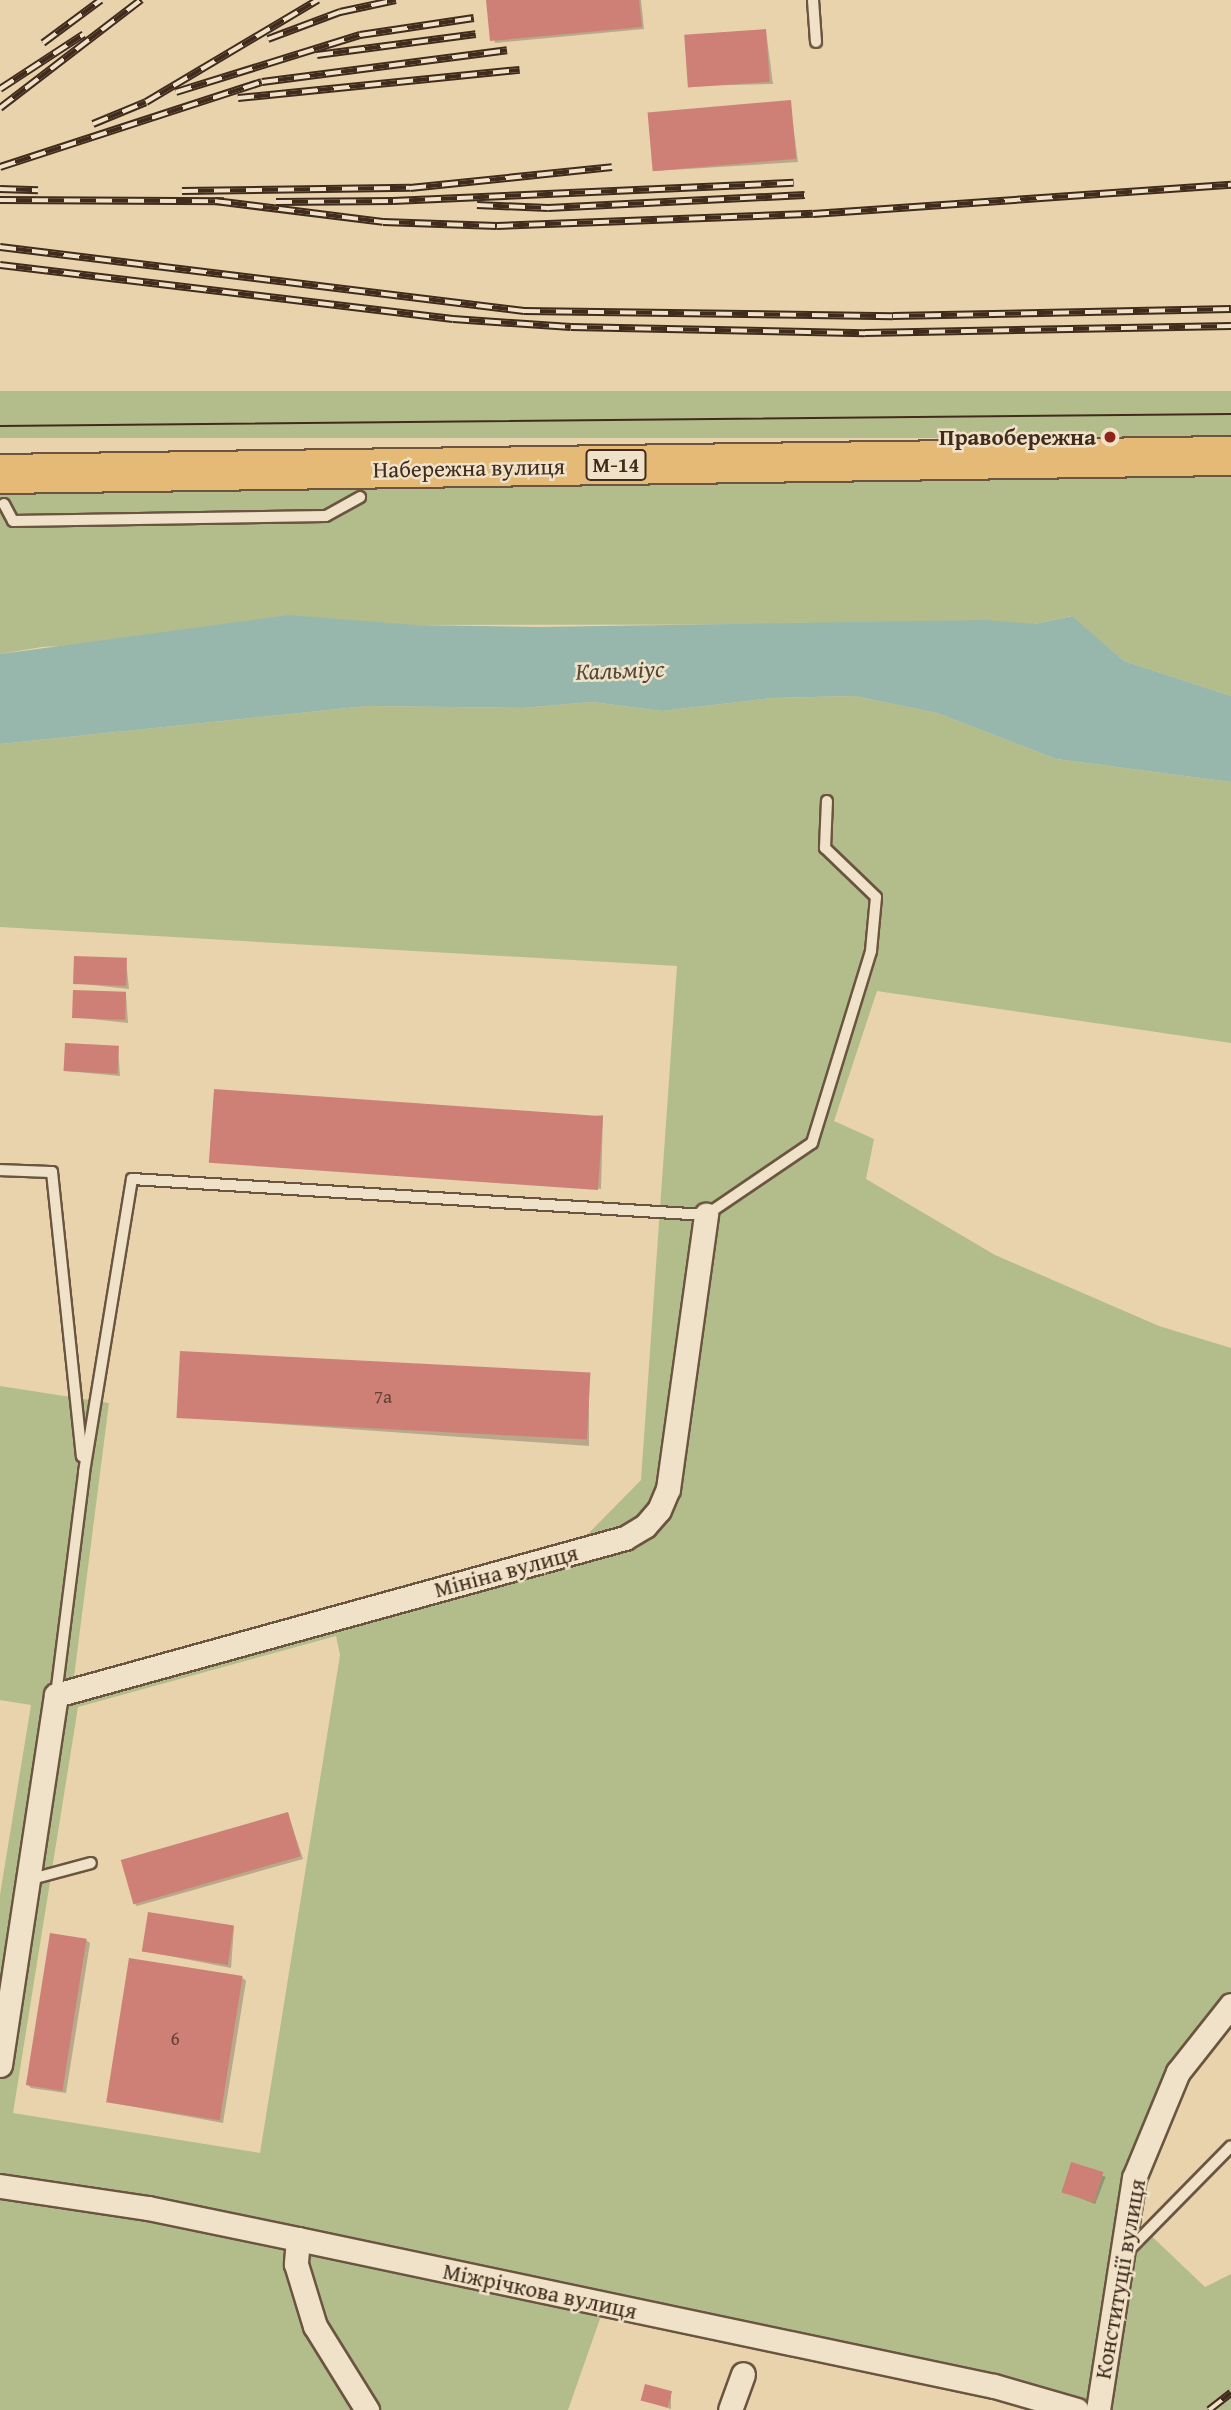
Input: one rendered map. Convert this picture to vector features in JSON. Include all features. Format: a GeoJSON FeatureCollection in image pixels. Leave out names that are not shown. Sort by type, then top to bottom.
{"type":"FeatureCollection","features":[{"type":"Feature","properties":{"kind":"highway","name":"Набережна вулиця"},"geometry":{"type":"LineString","coordinates":[[2,489],[1231,456]]}},
{"type":"Feature","properties":{"kind":"street","name":"Мініна вулиця"},"geometry":{"type":"LineString","coordinates":[[56,1695],[625,1538],[645,1526],[659,1510],[668,1489],[706,1215]]}},
{"type":"Feature","properties":{"kind":"street"},"geometry":{"type":"LineString","coordinates":[[0,2065],[56,1695]]}},
{"type":"Feature","properties":{"kind":"street","name":"Конституції вулиця"},"geometry":{"type":"LineString","coordinates":[[1098,2410],[1134,2178],[1178,2072],[1231,2005]]}},
{"type":"Feature","properties":{"kind":"street","name":"Міжрічкова вулиця"},"geometry":{"type":"LineString","coordinates":[[0,2186],[148,2208],[298,2239],[703,2327],[994,2386],[1077,2410]]}},
{"type":"Feature","properties":{"kind":"street"},"geometry":{"type":"LineString","coordinates":[[298,2239],[296,2264],[315,2326],[367,2410]]}},
{"type":"Feature","properties":{"kind":"street"},"geometry":{"type":"LineString","coordinates":[[730,2410],[743,2374]]}},
{"type":"Feature","properties":{"kind":"lane"},"geometry":{"type":"LineString","coordinates":[[813,0],[816,42]]}},
{"type":"Feature","properties":{"kind":"lane"},"geometry":{"type":"LineString","coordinates":[[2,489],[13,521],[326,516],[360,497]]}},
{"type":"Feature","properties":{"kind":"lane"},"geometry":{"type":"LineString","coordinates":[[56,1695],[84,1472],[132,1179],[706,1215],[812,1143],[871,951],[876,897],[825,848],[827,801]]}},
{"type":"Feature","properties":{"kind":"lane"},"geometry":{"type":"LineString","coordinates":[[0,1170],[52,1172],[84,1472]]}},
{"type":"Feature","properties":{"kind":"lane"},"geometry":{"type":"LineString","coordinates":[[26,1881],[91,1863]]}},
{"type":"Feature","properties":{"kind":"lane"},"geometry":{"type":"LineString","coordinates":[[1122,2257],[1231,2146]]}},
{"type":"Feature","properties":{"kind":"green space"},"geometry":{"type":"Polygon","coordinates":[[[0,391],[1231,391],[1231,438],[0,438],[0,391]]]}},
{"type":"Feature","properties":{"kind":"green space"},"geometry":{"type":"Polygon","coordinates":[[[1231,474],[1231,696],[1124,661],[1071,616],[1035,624],[415,625],[42,647],[0,654],[0,494],[1231,474]]]}},
{"type":"Feature","properties":{"kind":"green space"},"geometry":{"type":"Polygon","coordinates":[[[854,696],[937,713],[1056,759],[1231,782],[1231,1043],[877,991],[834,1121],[874,1139],[866,1179],[995,1255],[1159,1326],[1231,1348],[1231,2023],[1189,2080],[1149,2174],[1141,2226],[1205,2287],[1231,2274],[1231,2410],[1032,2410],[991,2394],[601,2316],[568,2410],[0,2410],[0,1895],[31,1705],[0,1700],[0,1386],[109,1403],[74,1677],[586,1536],[641,1480],[677,966],[0,927],[0,744],[367,706],[522,708],[592,702],[662,711],[772,698],[854,696]],[[336,1636],[78,1707],[13,2113],[260,2153],[340,1655],[336,1636]]]}},
{"type":"Feature","properties":{"kind":"water","name":"Кальміус"},"geometry":{"type":"Polygon","coordinates":[[[289,615],[415,625],[539,627],[985,620],[1035,624],[1072,616],[1124,661],[1231,696],[1231,782],[1056,759],[937,713],[854,696],[772,698],[662,711],[592,702],[522,708],[367,706],[0,744],[0,654],[289,615]]]}},
{"type":"Feature","properties":{"kind":"building"},"geometry":{"type":"Polygon","coordinates":[[[486,0],[639,0],[642,27],[490,41],[486,0]]]}},
{"type":"Feature","properties":{"kind":"building"},"geometry":{"type":"Polygon","coordinates":[[[766,29],[770,82],[688,88],[684,35],[766,29]]]}},
{"type":"Feature","properties":{"kind":"building"},"geometry":{"type":"Polygon","coordinates":[[[791,100],[796,159],[653,171],[648,113],[791,100]]]}},
{"type":"Feature","properties":{"kind":"building"},"geometry":{"type":"Polygon","coordinates":[[[74,956],[127,958],[126,986],[73,984],[74,956]]]}},
{"type":"Feature","properties":{"kind":"building"},"geometry":{"type":"Polygon","coordinates":[[[73,990],[126,992],[125,1020],[72,1018],[73,990]]]}},
{"type":"Feature","properties":{"kind":"building"},"geometry":{"type":"Polygon","coordinates":[[[65,1043],[119,1046],[117,1074],[64,1071],[65,1043]]]}},
{"type":"Feature","properties":{"kind":"building"},"geometry":{"type":"Polygon","coordinates":[[[214,1089],[603,1116],[598,1190],[209,1163],[214,1089]]]}},
{"type":"Feature","properties":{"kind":"building"},"geometry":{"type":"Polygon","coordinates":[[[180,1351],[590,1373],[587,1439],[176,1418],[180,1351]]]}},
{"type":"Feature","properties":{"kind":"building"},"geometry":{"type":"Polygon","coordinates":[[[288,1812],[301,1856],[133,1904],[121,1860],[288,1812]]]}},
{"type":"Feature","properties":{"kind":"building"},"geometry":{"type":"Polygon","coordinates":[[[148,1912],[234,1926],[228,1965],[142,1952],[148,1912]]]}},
{"type":"Feature","properties":{"kind":"building"},"geometry":{"type":"Polygon","coordinates":[[[50,1933],[87,1939],[62,2091],[26,2085],[50,1933]]]}},
{"type":"Feature","properties":{"kind":"building"},"geometry":{"type":"Polygon","coordinates":[[[129,1958],[243,1976],[220,2120],[106,2102],[129,1958]]]}},
{"type":"Feature","properties":{"kind":"building"},"geometry":{"type":"Polygon","coordinates":[[[1071,2162],[1104,2172],[1094,2203],[1062,2193],[1071,2162]]]}},
{"type":"Feature","properties":{"kind":"building"},"geometry":{"type":"Polygon","coordinates":[[[645,2384],[672,2391],[668,2408],[641,2400],[645,2384]]]}},
{"type":"Feature","properties":{"kind":"tram line"},"geometry":{"type":"LineString","coordinates":[[0,426],[1231,414]]}},
{"type":"Feature","properties":{"kind":"railway"},"geometry":{"type":"LineString","coordinates":[[43,43],[101,0]]}},
{"type":"Feature","properties":{"kind":"railway"},"geometry":{"type":"LineString","coordinates":[[0,108],[141,0]]}},
{"type":"Feature","properties":{"kind":"railway"},"geometry":{"type":"LineString","coordinates":[[93,124],[146,102],[318,0]]}},
{"type":"Feature","properties":{"kind":"railway"},"geometry":{"type":"LineString","coordinates":[[268,39],[340,12],[396,0]]}},
{"type":"Feature","properties":{"kind":"railway"},"geometry":{"type":"LineString","coordinates":[[176,92],[360,35],[474,18]]}},
{"type":"Feature","properties":{"kind":"railway"},"geometry":{"type":"LineString","coordinates":[[0,89],[84,34]]}},
{"type":"Feature","properties":{"kind":"railway"},"geometry":{"type":"LineString","coordinates":[[317,55],[476,34]]}},
{"type":"Feature","properties":{"kind":"railway"},"geometry":{"type":"LineString","coordinates":[[0,167],[262,82],[507,50]]}},
{"type":"Feature","properties":{"kind":"railway"},"geometry":{"type":"LineString","coordinates":[[238,98],[520,70]]}},
{"type":"Feature","properties":{"kind":"railway"},"geometry":{"type":"LineString","coordinates":[[182,191],[410,188],[612,167]]}},
{"type":"Feature","properties":{"kind":"railway"},"geometry":{"type":"LineString","coordinates":[[276,202],[393,201],[794,183]]}},
{"type":"Feature","properties":{"kind":"railway"},"geometry":{"type":"LineString","coordinates":[[215,201],[383,222],[497,226],[813,214],[1231,185]]}},
{"type":"Feature","properties":{"kind":"railway"},"geometry":{"type":"LineString","coordinates":[[0,189],[38,190]]}},
{"type":"Feature","properties":{"kind":"railway"},"geometry":{"type":"LineString","coordinates":[[477,205],[548,208],[805,195]]}},
{"type":"Feature","properties":{"kind":"railway"},"geometry":{"type":"LineString","coordinates":[[0,200],[224,201]]}},
{"type":"Feature","properties":{"kind":"railway"},"geometry":{"type":"LineString","coordinates":[[0,247],[524,311],[893,316],[1231,309]]}},
{"type":"Feature","properties":{"kind":"railway"},"geometry":{"type":"LineString","coordinates":[[0,265],[453,319],[571,327],[865,333],[1231,326]]}},
{"type":"Feature","properties":{"kind":"railway"},"geometry":{"type":"LineString","coordinates":[[1209,2410],[1231,2393]]}},
{"type":"Feature","properties":{"kind":"place","name":"Правобережна"},"geometry":{"type":"Point","coordinates":[1110,437]}}]}
